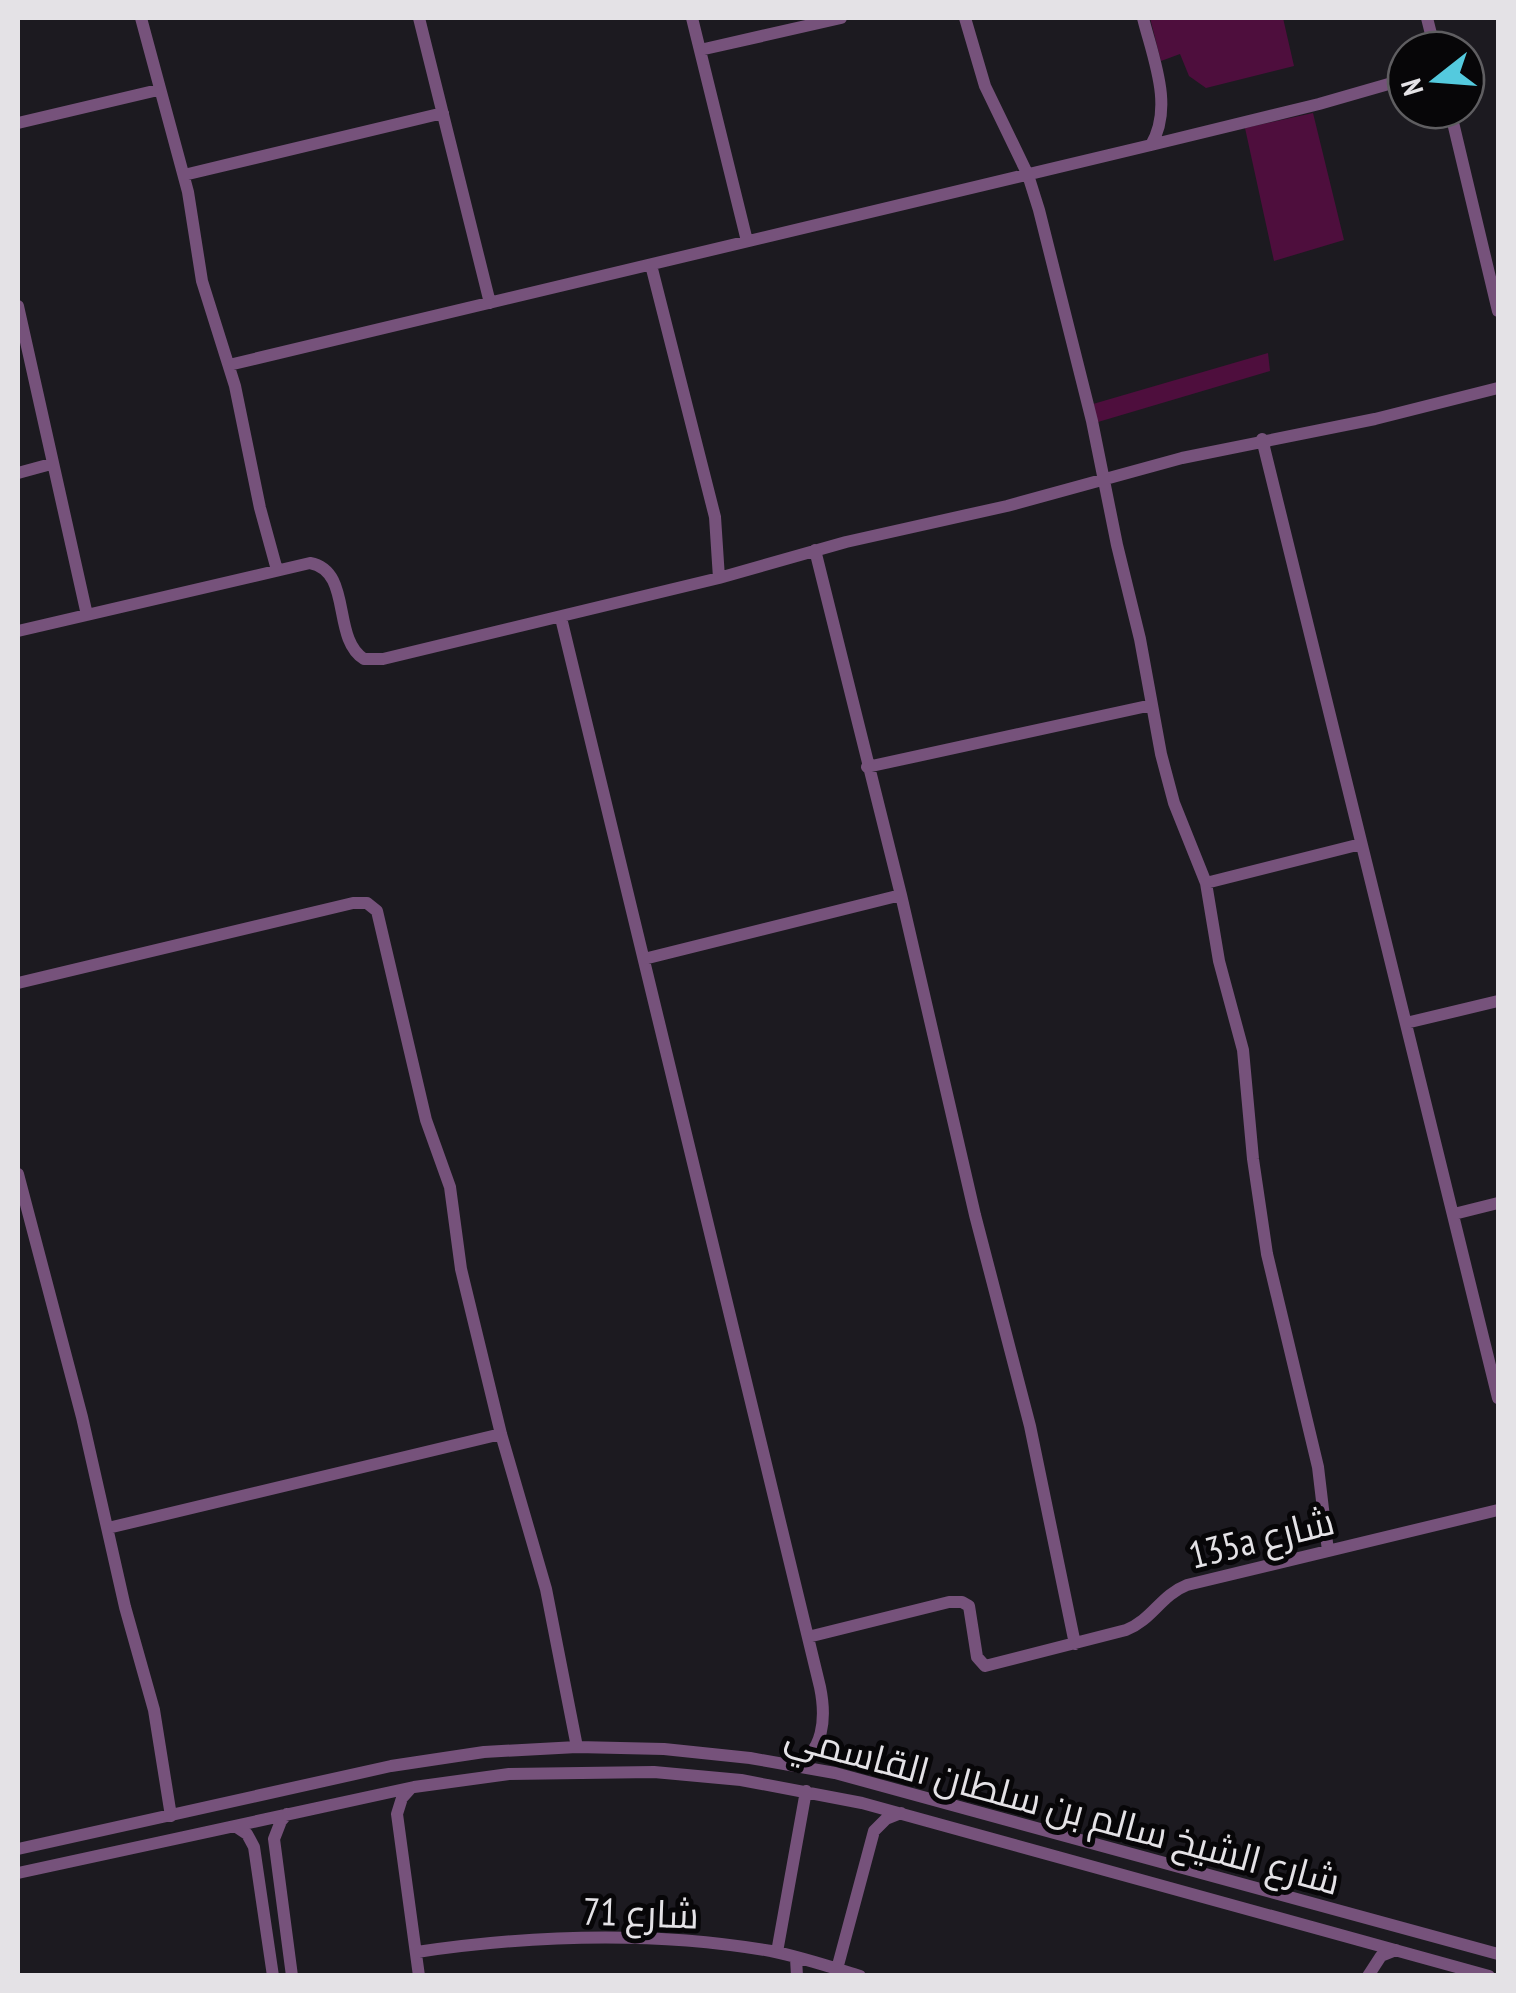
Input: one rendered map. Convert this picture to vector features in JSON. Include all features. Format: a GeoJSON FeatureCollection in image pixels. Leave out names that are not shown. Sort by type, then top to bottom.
{"type":"FeatureCollection","features":[{"type":"Feature","properties":{"kind":"street"},"geometry":{"type":"LineString","coordinates":[[141,18],[184,174],[202,281],[229,364],[277,570]]}},
{"type":"Feature","properties":{"kind":"street"},"geometry":{"type":"LineString","coordinates":[[419,18],[490,303]]}},
{"type":"Feature","properties":{"kind":"street"},"geometry":{"type":"LineString","coordinates":[[692,18],[746,242]]}},
{"type":"Feature","properties":{"kind":"street"},"geometry":{"type":"LineString","coordinates":[[700,50],[793,23],[841,18]]}},
{"type":"Feature","properties":{"kind":"street"},"geometry":{"type":"LineString","coordinates":[[965,18],[985,86],[1028,175],[1047,240],[1104,480],[1167,779],[1206,883],[1219,961],[1242,1050],[1267,1254],[1318,1467],[1328,1552]]}},
{"type":"Feature","properties":{"kind":"street"},"geometry":{"type":"LineString","coordinates":[[1143,18],[1162,101],[1160,124],[1151,145]]}},
{"type":"Feature","properties":{"kind":"street"},"geometry":{"type":"LineString","coordinates":[[229,364],[1028,175],[1386,85]]}},
{"type":"Feature","properties":{"kind":"street"},"geometry":{"type":"LineString","coordinates":[[18,123],[158,90]]}},
{"type":"Feature","properties":{"kind":"street"},"geometry":{"type":"LineString","coordinates":[[184,174],[443,112]]}},
{"type":"Feature","properties":{"kind":"street"},"geometry":{"type":"LineString","coordinates":[[1455,130],[1498,311]]}},
{"type":"Feature","properties":{"kind":"street"},"geometry":{"type":"LineString","coordinates":[[652,265],[715,517],[719,578]]}},
{"type":"Feature","properties":{"kind":"street"},"geometry":{"type":"LineString","coordinates":[[18,306],[87,615]]}},
{"type":"Feature","properties":{"kind":"street"},"geometry":{"type":"LineString","coordinates":[[18,631],[310,563],[325,568],[334,582],[350,646],[373,660],[561,618],[816,550],[1262,440],[1498,388]]}},
{"type":"Feature","properties":{"kind":"street"},"geometry":{"type":"LineString","coordinates":[[1262,440],[1498,1398]]}},
{"type":"Feature","properties":{"kind":"street"},"geometry":{"type":"LineString","coordinates":[[18,473],[51,464]]}},
{"type":"Feature","properties":{"kind":"street"},"geometry":{"type":"LineString","coordinates":[[816,550],[901,895],[936,1060],[1030,1426],[1074,1644]]}},
{"type":"Feature","properties":{"kind":"street"},"geometry":{"type":"LineString","coordinates":[[561,618],[808,1637],[823,1705],[818,1744],[822,1761],[835,1773]]}},
{"type":"Feature","properties":{"kind":"street"},"geometry":{"type":"LineString","coordinates":[[867,766],[1152,704]]}},
{"type":"Feature","properties":{"kind":"street"},"geometry":{"type":"LineString","coordinates":[[1206,883],[1361,844]]}},
{"type":"Feature","properties":{"kind":"street"},"geometry":{"type":"LineString","coordinates":[[644,959],[901,895]]}},
{"type":"Feature","properties":{"kind":"street"},"geometry":{"type":"LineString","coordinates":[[18,983],[353,903],[373,906],[380,918],[426,1120],[450,1187],[460,1268],[501,1434],[546,1589],[578,1747]]}},
{"type":"Feature","properties":{"kind":"street"},"geometry":{"type":"LineString","coordinates":[[1406,1023],[1498,1000]]}},
{"type":"Feature","properties":{"kind":"street"},"geometry":{"type":"LineString","coordinates":[[18,1174],[154,1710],[171,1816]]}},
{"type":"Feature","properties":{"kind":"street"},"geometry":{"type":"LineString","coordinates":[[1454,1214],[1498,1203]]}},
{"type":"Feature","properties":{"kind":"street"},"geometry":{"type":"LineString","coordinates":[[108,1528],[501,1434]]}},
{"type":"Feature","properties":{"kind":"street","name":"135a شارع"},"geometry":{"type":"LineString","coordinates":[[808,1637],[962,1602],[969,1606],[976,1658],[986,1666],[1136,1626],[1166,1596],[1187,1585],[1498,1509]]}},
{"type":"Feature","properties":{"kind":"street"},"geometry":{"type":"LineString","coordinates":[[792,1765],[808,1758],[818,1744]]}},
{"type":"Feature","properties":{"kind":"street","name":"شارع الشيخ سالم بن سلطان القاسمي"},"geometry":{"type":"LineString","coordinates":[[18,1849],[422,1760],[578,1747],[664,1749],[835,1773],[1498,1954]]}},
{"type":"Feature","properties":{"kind":"street","name":"شارع الشيخ سالم بن سلطان القاسمي"},"geometry":{"type":"LineString","coordinates":[[18,1873],[414,1786],[509,1774],[606,1770],[702,1776],[806,1791],[902,1813],[1490,1976]]}},
{"type":"Feature","properties":{"kind":"street"},"geometry":{"type":"LineString","coordinates":[[414,1786],[402,1798],[397,1814],[419,1976]]}},
{"type":"Feature","properties":{"kind":"street"},"geometry":{"type":"LineString","coordinates":[[776,1952],[806,1791]]}},
{"type":"Feature","properties":{"kind":"street"},"geometry":{"type":"LineString","coordinates":[[370,1796],[386,1800],[397,1814]]}},
{"type":"Feature","properties":{"kind":"street"},"geometry":{"type":"LineString","coordinates":[[837,1969],[874,1831],[862,1803]]}},
{"type":"Feature","properties":{"kind":"street"},"geometry":{"type":"LineString","coordinates":[[874,1831],[886,1819],[902,1813]]}},
{"type":"Feature","properties":{"kind":"street"},"geometry":{"type":"LineString","coordinates":[[287,1814],[274,1839],[292,1976]]}},
{"type":"Feature","properties":{"kind":"street"},"geometry":{"type":"LineString","coordinates":[[235,1826],[251,1840],[258,1862],[273,1976]]}},
{"type":"Feature","properties":{"kind":"street"},"geometry":{"type":"LineString","coordinates":[[258,1862],[266,1854],[272,1857],[278,1878]]}},
{"type":"Feature","properties":{"kind":"street"},"geometry":{"type":"LineString","coordinates":[[1102,1868],[1102,1861],[1108,1856],[1148,1858]]}},
{"type":"Feature","properties":{"kind":"street","name":"شارع 71"},"geometry":{"type":"LineString","coordinates":[[416,1952],[582,1939],[690,1942],[776,1952],[860,1976]]}},
{"type":"Feature","properties":{"kind":"street"},"geometry":{"type":"LineString","coordinates":[[1356,1939],[1369,1972]]}},
{"type":"Feature","properties":{"kind":"street"},"geometry":{"type":"LineString","coordinates":[[1369,1972],[1380,1956],[1396,1950]]}},
{"type":"Feature","properties":{"kind":"street"},"geometry":{"type":"LineString","coordinates":[[796,1958],[798,1976]]}},
{"type":"Feature","properties":{"kind":"shaded area"},"geometry":{"type":"Polygon","coordinates":[[[1150,18],[1283,18],[1294,66],[1206,88],[1189,76],[1180,54],[1161,61],[1150,18]]]}},
{"type":"Feature","properties":{"kind":"shaded area"},"geometry":{"type":"Polygon","coordinates":[[[1313,113],[1344,240],[1274,261],[1245,128],[1313,113]]]}},
{"type":"Feature","properties":{"kind":"shaded area"},"geometry":{"type":"Polygon","coordinates":[[[1268,353],[1270,371],[1098,422],[1093,404],[1268,353]]]}}]}
